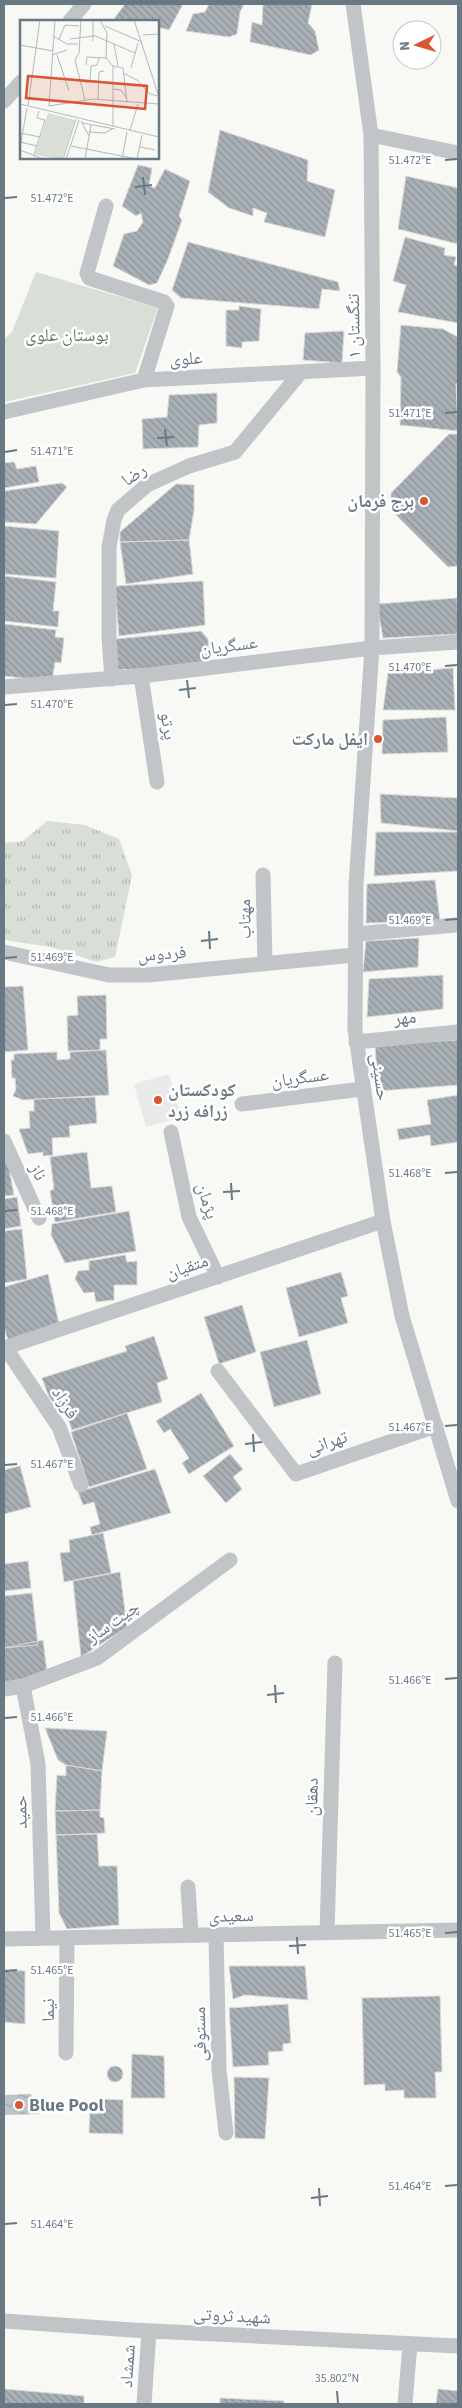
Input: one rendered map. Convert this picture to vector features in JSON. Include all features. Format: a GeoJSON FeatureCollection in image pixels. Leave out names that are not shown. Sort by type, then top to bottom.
{"type":"FeatureCollection","features":[{"type":"Feature","properties":{"kind":"street"},"geometry":{"type":"LineString","coordinates":[[71,20],[84,4]]}},
{"type":"Feature","properties":{"kind":"street","name":"تنگستان ۱"},"geometry":{"type":"LineString","coordinates":[[353,4],[371,135],[373,368],[372,648]]}},
{"type":"Feature","properties":{"kind":"street"},"geometry":{"type":"LineString","coordinates":[[4,101],[20,83]]}},
{"type":"Feature","properties":{"kind":"street"},"geometry":{"type":"LineString","coordinates":[[371,135],[458,154]]}},
{"type":"Feature","properties":{"kind":"street"},"geometry":{"type":"LineString","coordinates":[[106,206],[87,273],[89,278],[164,302],[167,306],[144,380]]}},
{"type":"Feature","properties":{"kind":"street","name":"علوی"},"geometry":{"type":"LineString","coordinates":[[4,412],[144,380],[373,368]]}},
{"type":"Feature","properties":{"kind":"street","name":"رضا"},"geometry":{"type":"LineString","coordinates":[[112,679],[109,638],[110,548],[114,520],[118,510],[147,486],[189,466],[235,452],[302,372]]}},
{"type":"Feature","properties":{"kind":"street","name":"عسگریان"},"geometry":{"type":"LineString","coordinates":[[4,687],[112,679],[372,648],[458,642]]}},
{"type":"Feature","properties":{"kind":"street","name":"حسینی"},"geometry":{"type":"LineString","coordinates":[[372,648],[356,885],[354,955],[356,1042],[383,1221],[402,1316],[458,1501]]}},
{"type":"Feature","properties":{"kind":"street","name":"پرتو"},"geometry":{"type":"LineString","coordinates":[[141,676],[157,782]]}},
{"type":"Feature","properties":{"kind":"street","name":"مهتاب"},"geometry":{"type":"LineString","coordinates":[[263,875],[265,963]]}},
{"type":"Feature","properties":{"kind":"street"},"geometry":{"type":"LineString","coordinates":[[356,934],[456,925]]}},
{"type":"Feature","properties":{"kind":"street","name":"فردوس"},"geometry":{"type":"LineString","coordinates":[[4,952],[109,975],[148,975],[354,955]]}},
{"type":"Feature","properties":{"kind":"street","name":"مهر"},"geometry":{"type":"LineString","coordinates":[[356,1042],[458,1032]]}},
{"type":"Feature","properties":{"kind":"street","name":"عسگریان"},"geometry":{"type":"LineString","coordinates":[[242,1104],[362,1089]]}},
{"type":"Feature","properties":{"kind":"street","name":"پژمان"},"geometry":{"type":"LineString","coordinates":[[171,1132],[189,1217],[218,1277]]}},
{"type":"Feature","properties":{"kind":"street","name":"ناز"},"geometry":{"type":"LineString","coordinates":[[4,1141],[39,1218]]}},
{"type":"Feature","properties":{"kind":"street","name":"متقیان"},"geometry":{"type":"LineString","coordinates":[[5,1347],[383,1221]]}},
{"type":"Feature","properties":{"kind":"street","name":"فرزاد"},"geometry":{"type":"LineString","coordinates":[[5,1347],[59,1428],[81,1485]]}},
{"type":"Feature","properties":{"kind":"street","name":"تهرانی"},"geometry":{"type":"LineString","coordinates":[[218,1370],[296,1474],[436,1426]]}},
{"type":"Feature","properties":{"kind":"street","name":"چیت ساز"},"geometry":{"type":"LineString","coordinates":[[4,1689],[23,1686],[97,1658],[230,1560]]}},
{"type":"Feature","properties":{"kind":"street","name":"دهقان"},"geometry":{"type":"LineString","coordinates":[[327,1933],[334,1663]]}},
{"type":"Feature","properties":{"kind":"street","name":"حمید"},"geometry":{"type":"LineString","coordinates":[[23,1686],[38,1764],[43,1938]]}},
{"type":"Feature","properties":{"kind":"street"},"geometry":{"type":"LineString","coordinates":[[188,1887],[191,1935]]}},
{"type":"Feature","properties":{"kind":"street","name":"سعیدی"},"geometry":{"type":"LineString","coordinates":[[4,1939],[458,1930]]}},
{"type":"Feature","properties":{"kind":"street","name":"مستوفی"},"geometry":{"type":"LineString","coordinates":[[216,1935],[219,2070],[226,2133]]}},
{"type":"Feature","properties":{"kind":"street","name":"نیما"},"geometry":{"type":"LineString","coordinates":[[66,2053],[67,1938]]}},
{"type":"Feature","properties":{"kind":"street","name":"شهید ثروتی"},"geometry":{"type":"LineString","coordinates":[[4,2321],[150,2331],[458,2346]]}},
{"type":"Feature","properties":{"kind":"street","name":"شمشاد"},"geometry":{"type":"LineString","coordinates":[[144,2404],[150,2331]]}},
{"type":"Feature","properties":{"kind":"street"},"geometry":{"type":"LineString","coordinates":[[406,2404],[410,2344]]}},
{"type":"Feature","properties":{"kind":"shaded area","name":"کودکستان زرافه زرد"},"geometry":{"type":"Polygon","coordinates":[[[169,1074],[181,1117],[146,1127],[134,1084],[169,1074]]]}},
{"type":"Feature","properties":{"kind":"green space","name":"بوستان علوی"},"geometry":{"type":"Polygon","coordinates":[[[36,272],[158,308],[135,373],[4,402],[4,339],[12,332],[36,272]]]}},
{"type":"Feature","properties":{"kind":"green space"},"geometry":{"type":"Polygon","coordinates":[[[47,821],[85,825],[119,839],[132,875],[115,957],[96,962],[51,947],[4,940],[4,843],[23,841],[47,821]]]}},
{"type":"Feature","properties":{"kind":"water","name":"Blue Pool"},"geometry":{"type":"Polygon","coordinates":[[[31,2094],[39,2114],[4,2115],[4,2095],[31,2094]]]}},
{"type":"Feature","properties":{"kind":"building"},"geometry":{"type":"Polygon","coordinates":[[[125,4],[183,4],[169,30],[159,27],[159,20],[114,19],[125,4]]]}},
{"type":"Feature","properties":{"kind":"building"},"geometry":{"type":"Polygon","coordinates":[[[209,4],[244,4],[240,12],[237,34],[229,37],[186,31],[193,14],[205,12],[209,4]]]}},
{"type":"Feature","properties":{"kind":"building"},"geometry":{"type":"Polygon","coordinates":[[[263,4],[312,4],[308,23],[315,31],[319,50],[311,55],[250,42],[252,22],[262,25],[263,4]]]}},
{"type":"Feature","properties":{"kind":"building"},"geometry":{"type":"Polygon","coordinates":[[[220,130],[308,160],[307,181],[335,190],[325,237],[264,222],[267,213],[253,208],[253,216],[229,208],[208,192],[220,130]]]}},
{"type":"Feature","properties":{"kind":"building"},"geometry":{"type":"Polygon","coordinates":[[[138,165],[152,168],[149,186],[155,188],[165,169],[190,181],[179,216],[182,220],[168,259],[157,283],[149,285],[113,266],[124,234],[137,231],[143,222],[141,213],[136,216],[122,206],[138,165]]]}},
{"type":"Feature","properties":{"kind":"building"},"geometry":{"type":"Polygon","coordinates":[[[406,176],[458,188],[458,244],[398,229],[406,176]]]}},
{"type":"Feature","properties":{"kind":"building"},"geometry":{"type":"Polygon","coordinates":[[[405,237],[445,248],[444,255],[456,257],[454,265],[458,266],[458,323],[398,312],[406,285],[393,281],[405,237]]]}},
{"type":"Feature","properties":{"kind":"building"},"geometry":{"type":"Polygon","coordinates":[[[188,242],[338,282],[340,291],[322,289],[319,309],[181,298],[172,290],[188,242]]]}},
{"type":"Feature","properties":{"kind":"building"},"geometry":{"type":"Polygon","coordinates":[[[239,306],[261,309],[259,341],[242,342],[242,348],[226,346],[226,310],[239,310],[239,306]]]}},
{"type":"Feature","properties":{"kind":"building"},"geometry":{"type":"Polygon","coordinates":[[[401,325],[443,329],[458,337],[458,383],[456,384],[458,431],[400,425],[401,377],[397,372],[401,325]]]}},
{"type":"Feature","properties":{"kind":"building"},"geometry":{"type":"Polygon","coordinates":[[[344,331],[342,363],[303,360],[305,333],[344,331]]]}},
{"type":"Feature","properties":{"kind":"building"},"geometry":{"type":"Polygon","coordinates":[[[217,393],[217,423],[199,425],[198,447],[143,449],[142,419],[167,417],[169,395],[217,393]]]}},
{"type":"Feature","properties":{"kind":"building","name":"برج فرمان"},"geometry":{"type":"Polygon","coordinates":[[[449,434],[458,434],[458,566],[448,567],[391,510],[391,493],[449,434]]]}},
{"type":"Feature","properties":{"kind":"building"},"geometry":{"type":"Polygon","coordinates":[[[14,462],[17,469],[36,466],[39,482],[4,488],[4,463],[14,462]]]}},
{"type":"Feature","properties":{"kind":"building"},"geometry":{"type":"Polygon","coordinates":[[[62,483],[67,487],[36,524],[4,522],[4,491],[62,483]]]}},
{"type":"Feature","properties":{"kind":"building"},"geometry":{"type":"Polygon","coordinates":[[[176,484],[194,485],[194,510],[189,540],[120,542],[120,532],[176,484]]]}},
{"type":"Feature","properties":{"kind":"building"},"geometry":{"type":"Polygon","coordinates":[[[4,526],[59,531],[56,578],[4,574],[4,526]]]}},
{"type":"Feature","properties":{"kind":"building"},"geometry":{"type":"Polygon","coordinates":[[[189,540],[193,574],[126,584],[120,542],[189,540]]]}},
{"type":"Feature","properties":{"kind":"building"},"geometry":{"type":"Polygon","coordinates":[[[4,576],[56,582],[53,611],[59,611],[58,627],[4,621],[4,576]]]}},
{"type":"Feature","properties":{"kind":"building"},"geometry":{"type":"Polygon","coordinates":[[[203,581],[205,625],[119,636],[115,586],[203,581]]]}},
{"type":"Feature","properties":{"kind":"building"},"geometry":{"type":"Polygon","coordinates":[[[457,598],[458,634],[383,638],[377,604],[457,598]]]}},
{"type":"Feature","properties":{"kind":"building"},"geometry":{"type":"Polygon","coordinates":[[[4,624],[56,630],[55,637],[64,638],[61,663],[55,662],[52,681],[4,676],[4,624]]]}},
{"type":"Feature","properties":{"kind":"building"},"geometry":{"type":"Polygon","coordinates":[[[201,631],[208,639],[209,666],[116,670],[115,639],[201,631]]]}},
{"type":"Feature","properties":{"kind":"building"},"geometry":{"type":"Polygon","coordinates":[[[453,668],[455,710],[383,710],[388,673],[453,668]]]}},
{"type":"Feature","properties":{"kind":"building"},"geometry":{"type":"Polygon","coordinates":[[[446,717],[448,752],[382,754],[383,720],[446,717]]]}},
{"type":"Feature","properties":{"kind":"building"},"geometry":{"type":"Polygon","coordinates":[[[380,794],[458,798],[458,831],[381,823],[380,794]]]}},
{"type":"Feature","properties":{"kind":"building"},"geometry":{"type":"Polygon","coordinates":[[[376,832],[458,832],[458,871],[374,876],[376,832]]]}},
{"type":"Feature","properties":{"kind":"building"},"geometry":{"type":"Polygon","coordinates":[[[435,880],[440,921],[366,923],[367,884],[435,880]]]}},
{"type":"Feature","properties":{"kind":"building"},"geometry":{"type":"Polygon","coordinates":[[[419,938],[418,967],[363,972],[366,941],[419,938]]]}},
{"type":"Feature","properties":{"kind":"building"},"geometry":{"type":"Polygon","coordinates":[[[443,975],[443,1009],[367,1017],[369,979],[443,975]]]}},
{"type":"Feature","properties":{"kind":"building"},"geometry":{"type":"Polygon","coordinates":[[[23,986],[28,1050],[4,1052],[4,987],[23,986]]]}},
{"type":"Feature","properties":{"kind":"building"},"geometry":{"type":"Polygon","coordinates":[[[106,995],[107,1039],[100,1039],[100,1050],[68,1051],[67,1016],[78,1015],[77,996],[106,995]]]}},
{"type":"Feature","properties":{"kind":"building"},"geometry":{"type":"Polygon","coordinates":[[[458,1040],[458,1085],[378,1091],[375,1045],[458,1040]]]}},
{"type":"Feature","properties":{"kind":"building"},"geometry":{"type":"Polygon","coordinates":[[[106,1050],[109,1095],[23,1100],[13,1096],[16,1089],[15,1078],[12,1078],[11,1060],[14,1060],[14,1054],[57,1052],[57,1060],[70,1059],[70,1052],[106,1050]]]}},
{"type":"Feature","properties":{"kind":"building"},"geometry":{"type":"Polygon","coordinates":[[[458,1095],[458,1142],[431,1146],[430,1135],[399,1140],[397,1129],[431,1124],[427,1100],[458,1095]]]}},
{"type":"Feature","properties":{"kind":"building"},"geometry":{"type":"Polygon","coordinates":[[[95,1097],[97,1123],[69,1126],[70,1137],[52,1138],[53,1155],[43,1156],[43,1152],[28,1154],[19,1129],[30,1128],[29,1111],[34,1111],[34,1099],[95,1097]]]}},
{"type":"Feature","properties":{"kind":"building"},"geometry":{"type":"Polygon","coordinates":[[[87,1152],[91,1188],[112,1186],[116,1212],[55,1222],[50,1191],[54,1189],[50,1157],[87,1152]]]}},
{"type":"Feature","properties":{"kind":"building"},"geometry":{"type":"Polygon","coordinates":[[[4,1158],[7,1158],[14,1195],[4,1196],[4,1158]]]}},
{"type":"Feature","properties":{"kind":"building"},"geometry":{"type":"Polygon","coordinates":[[[17,1197],[21,1226],[4,1229],[4,1199],[17,1197]]]}},
{"type":"Feature","properties":{"kind":"building"},"geometry":{"type":"Polygon","coordinates":[[[129,1211],[136,1251],[65,1263],[51,1235],[52,1224],[129,1211]]]}},
{"type":"Feature","properties":{"kind":"building"},"geometry":{"type":"Polygon","coordinates":[[[22,1229],[27,1279],[4,1283],[4,1231],[22,1229]]]}},
{"type":"Feature","properties":{"kind":"building"},"geometry":{"type":"Polygon","coordinates":[[[125,1255],[127,1262],[137,1261],[137,1285],[114,1285],[114,1300],[96,1302],[94,1292],[84,1293],[75,1279],[78,1271],[89,1270],[89,1261],[125,1255]]]}},
{"type":"Feature","properties":{"kind":"building"},"geometry":{"type":"Polygon","coordinates":[[[341,1272],[348,1296],[341,1298],[348,1323],[299,1337],[286,1288],[341,1272]]]}},
{"type":"Feature","properties":{"kind":"building"},"geometry":{"type":"Polygon","coordinates":[[[48,1274],[59,1324],[8,1340],[4,1328],[4,1287],[48,1274]]]}},
{"type":"Feature","properties":{"kind":"building"},"geometry":{"type":"Polygon","coordinates":[[[242,1305],[256,1352],[219,1364],[204,1317],[242,1305]]]}},
{"type":"Feature","properties":{"kind":"building"},"geometry":{"type":"Polygon","coordinates":[[[154,1336],[168,1379],[157,1383],[162,1402],[72,1430],[66,1413],[62,1414],[49,1397],[42,1378],[127,1351],[125,1346],[154,1336]]]}},
{"type":"Feature","properties":{"kind":"building"},"geometry":{"type":"Polygon","coordinates":[[[307,1340],[321,1394],[274,1407],[260,1352],[307,1340]]]}},
{"type":"Feature","properties":{"kind":"building"},"geometry":{"type":"Polygon","coordinates":[[[201,1393],[234,1446],[189,1474],[182,1463],[189,1458],[170,1429],[164,1433],[156,1421],[201,1393]]]}},
{"type":"Feature","properties":{"kind":"building"},"geometry":{"type":"Polygon","coordinates":[[[127,1413],[147,1469],[89,1487],[71,1432],[127,1413]]]}},
{"type":"Feature","properties":{"kind":"building"},"geometry":{"type":"Polygon","coordinates":[[[230,1454],[243,1469],[233,1477],[242,1489],[226,1503],[203,1476],[230,1454]]]}},
{"type":"Feature","properties":{"kind":"building"},"geometry":{"type":"Polygon","coordinates":[[[20,1466],[31,1507],[4,1514],[4,1470],[20,1466]]]}},
{"type":"Feature","properties":{"kind":"building"},"geometry":{"type":"Polygon","coordinates":[[[155,1469],[171,1513],[92,1535],[90,1527],[100,1524],[94,1502],[83,1505],[78,1492],[155,1469]]]}},
{"type":"Feature","properties":{"kind":"building"},"geometry":{"type":"Polygon","coordinates":[[[103,1533],[111,1573],[64,1582],[60,1553],[70,1552],[69,1540],[103,1533]]]}},
{"type":"Feature","properties":{"kind":"building"},"geometry":{"type":"Polygon","coordinates":[[[28,1561],[31,1588],[4,1591],[4,1564],[28,1561]]]}},
{"type":"Feature","properties":{"kind":"building"},"geometry":{"type":"Polygon","coordinates":[[[120,1572],[127,1627],[81,1657],[73,1581],[120,1572]]]}},
{"type":"Feature","properties":{"kind":"building"},"geometry":{"type":"Polygon","coordinates":[[[32,1593],[38,1645],[4,1648],[4,1596],[32,1593]]]}},
{"type":"Feature","properties":{"kind":"building"},"geometry":{"type":"Polygon","coordinates":[[[43,1640],[47,1673],[4,1683],[4,1648],[43,1640]]]}},
{"type":"Feature","properties":{"kind":"building"},"geometry":{"type":"Polygon","coordinates":[[[45,1728],[107,1731],[102,1771],[66,1765],[58,1760],[45,1728]]]}},
{"type":"Feature","properties":{"kind":"building"},"geometry":{"type":"Polygon","coordinates":[[[66,1765],[102,1771],[100,1810],[55,1811],[57,1775],[66,1776],[66,1765]]]}},
{"type":"Feature","properties":{"kind":"building"},"geometry":{"type":"Polygon","coordinates":[[[100,1810],[100,1817],[104,1818],[105,1833],[56,1835],[55,1811],[100,1810]]]}},
{"type":"Feature","properties":{"kind":"building"},"geometry":{"type":"Polygon","coordinates":[[[97,1834],[99,1866],[117,1866],[119,1925],[67,1929],[59,1913],[56,1835],[97,1834]]]}},
{"type":"Feature","properties":{"kind":"building"},"geometry":{"type":"Polygon","coordinates":[[[229,1966],[305,1966],[308,2000],[245,1995],[233,1999],[229,1966]]]}},
{"type":"Feature","properties":{"kind":"building"},"geometry":{"type":"Polygon","coordinates":[[[4,1970],[25,1971],[25,2024],[4,2022],[4,1970]]]}},
{"type":"Feature","properties":{"kind":"building"},"geometry":{"type":"Polygon","coordinates":[[[440,1996],[442,2072],[435,2072],[436,2098],[404,2098],[404,2090],[385,2091],[385,2084],[364,2085],[362,1998],[440,1996]]]}},
{"type":"Feature","properties":{"kind":"building"},"geometry":{"type":"Polygon","coordinates":[[[288,2004],[291,2043],[283,2044],[283,2051],[268,2052],[269,2065],[233,2067],[229,2008],[288,2004]]]}},
{"type":"Feature","properties":{"kind":"building"},"geometry":{"type":"Polygon","coordinates":[[[132,2054],[164,2056],[165,2098],[131,2098],[132,2054]]]}},
{"type":"Feature","properties":{"kind":"building"},"geometry":{"type":"Polygon","coordinates":[[[112,2066],[118,2066],[123,2071],[121,2080],[112,2082],[107,2077],[107,2071],[112,2066]]]}},
{"type":"Feature","properties":{"kind":"building"},"geometry":{"type":"Polygon","coordinates":[[[234,2077],[269,2078],[265,2139],[235,2138],[234,2077]]]}},
{"type":"Feature","properties":{"kind":"building"},"geometry":{"type":"Polygon","coordinates":[[[99,2099],[123,2100],[123,2134],[89,2133],[90,2113],[99,2114],[99,2099]]]}},
{"type":"Feature","properties":{"kind":"building"},"geometry":{"type":"Polygon","coordinates":[[[4,2389],[84,2396],[84,2404],[4,2404],[4,2389]]]}},
{"type":"Feature","properties":{"kind":"building"},"geometry":{"type":"Polygon","coordinates":[[[438,2389],[458,2391],[458,2404],[436,2404],[438,2389]]]}},
{"type":"Feature","properties":{"kind":"building"},"geometry":{"type":"Polygon","coordinates":[[[220,2398],[284,2401],[284,2404],[220,2404],[220,2398]]]}},
{"type":"Feature","properties":{"kind":"place","name":"برج فرمان"},"geometry":{"type":"Point","coordinates":[424,501]}},
{"type":"Feature","properties":{"kind":"place","name":"ایفل مارکت"},"geometry":{"type":"Point","coordinates":[378,739]}},
{"type":"Feature","properties":{"kind":"place","name":"کودکستان زرافه زرد"},"geometry":{"type":"Point","coordinates":[158,1100]}},
{"type":"Feature","properties":{"kind":"place","name":"Blue Pool"},"geometry":{"type":"Point","coordinates":[19,2105]}}]}
